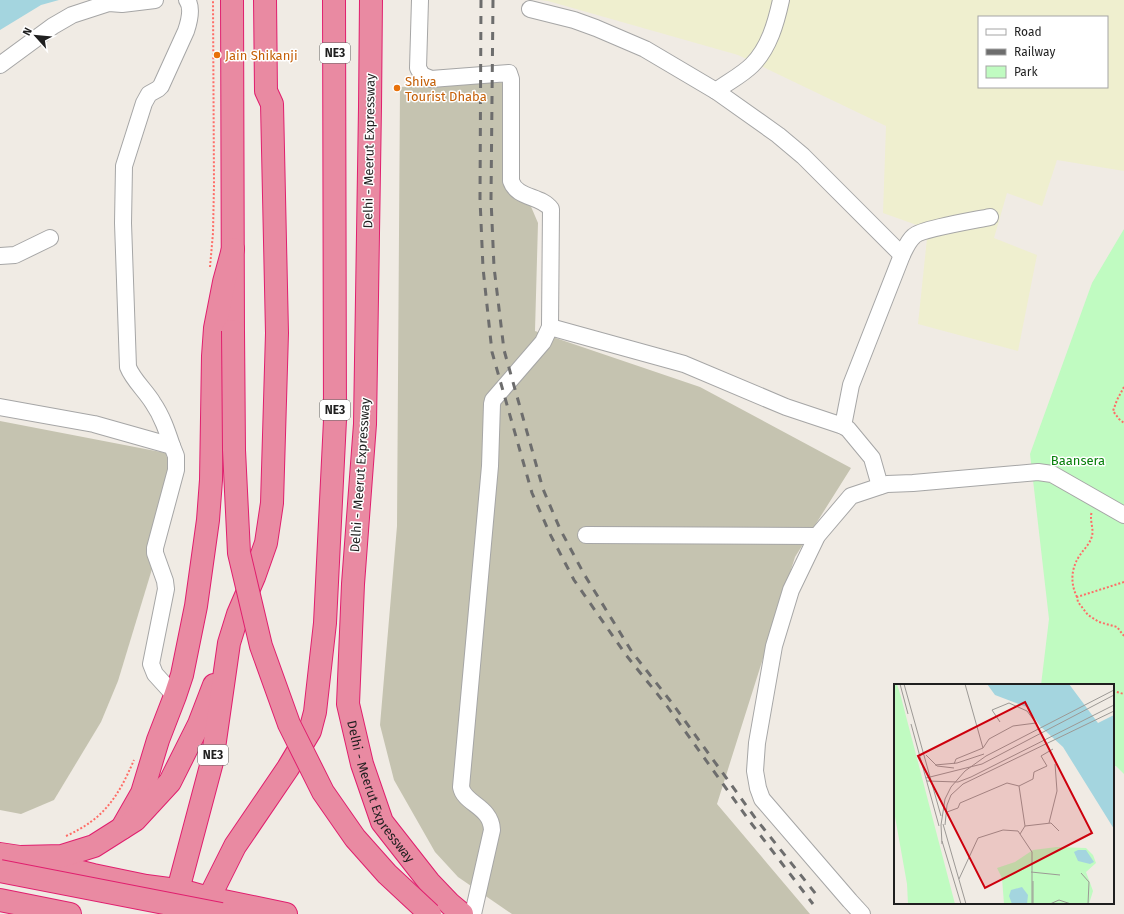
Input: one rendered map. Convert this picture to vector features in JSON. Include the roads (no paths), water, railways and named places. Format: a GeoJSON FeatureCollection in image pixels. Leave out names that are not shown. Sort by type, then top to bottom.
{"type":"FeatureCollection","features":[{"type":"Feature","properties":{"kind":"highway"},"geometry":{"type":"LineString","coordinates":[[232,0],[234,450],[239,553],[261,646],[289,724],[323,792],[355,838],[382,868],[430,914]]}},
{"type":"Feature","properties":{"kind":"highway","name":"NE3"},"geometry":{"type":"LineString","coordinates":[[178,890],[212,762],[229,643],[238,614],[254,577],[266,543],[272,503],[277,333],[272,95],[265,0]]}},
{"type":"Feature","properties":{"kind":"highway","name":"NE3"},"geometry":{"type":"LineString","coordinates":[[272,95],[279,0]]}},
{"type":"Feature","properties":{"kind":"highway","name":"Delhi - Meerut Expressway"},"geometry":{"type":"LineString","coordinates":[[211,909],[221,876],[235,846],[296,756],[310,731],[315,712],[325,623],[335,420],[334,0]]}},
{"type":"Feature","properties":{"kind":"highway","name":"Delhi - Meerut Expressway"},"geometry":{"type":"LineString","coordinates":[[371,0],[365,424],[353,584],[348,704],[362,764],[382,822],[429,882],[462,914]]}},
{"type":"Feature","properties":{"kind":"highway"},"geometry":{"type":"LineString","coordinates":[[122,828],[142,793],[158,740],[182,675],[196,606],[208,520],[211,480],[213,356],[215,328],[232,249]]}},
{"type":"Feature","properties":{"kind":"highway"},"geometry":{"type":"LineString","coordinates":[[10,855],[62,856],[94,846],[135,820],[170,782],[199,724],[229,643]]}},
{"type":"Feature","properties":{"kind":"highway"},"geometry":{"type":"LineString","coordinates":[[10,855],[93,875],[146,886],[178,890],[211,909]]}},
{"type":"Feature","properties":{"kind":"highway"},"geometry":{"type":"LineString","coordinates":[[0,900],[65,913],[63,900],[64,879],[60,866]]}},
{"type":"Feature","properties":{"kind":"highway"},"geometry":{"type":"LineString","coordinates":[[0,871],[211,909],[286,914]]}},
{"type":"Feature","properties":{"kind":"highway"},"geometry":{"type":"LineString","coordinates":[[176,914],[178,890]]}},
{"type":"Feature","properties":{"kind":"street"},"geometry":{"type":"LineString","coordinates":[[0,66],[54,26],[72,15],[109,3],[122,4],[155,0]]}},
{"type":"Feature","properties":{"kind":"street"},"geometry":{"type":"LineString","coordinates":[[175,696],[155,674],[151,664],[166,589],[165,581],[155,553],[155,548],[176,470],[176,456],[162,418],[128,367],[123,223],[124,166],[144,103],[149,94],[162,86],[186,31],[190,6],[187,0]]}},
{"type":"Feature","properties":{"kind":"street"},"geometry":{"type":"LineString","coordinates":[[420,0],[418,68],[422,75],[431,79],[507,72],[511,76],[511,181],[517,191],[545,204],[551,209],[550,328],[543,342],[493,400],[492,404],[490,474],[461,787],[463,793],[488,816],[492,823],[492,830],[473,914]]}},
{"type":"Feature","properties":{"kind":"street"},"geometry":{"type":"LineString","coordinates":[[716,91],[751,66],[759,57],[772,35],[781,0]]}},
{"type":"Feature","properties":{"kind":"street"},"geometry":{"type":"LineString","coordinates":[[530,9],[574,20],[645,49],[716,91],[778,135],[803,156],[902,255]]}},
{"type":"Feature","properties":{"kind":"street"},"geometry":{"type":"LineString","coordinates":[[843,426],[851,385],[902,255],[909,241],[915,235],[926,231],[990,217]]}},
{"type":"Feature","properties":{"kind":"street"},"geometry":{"type":"LineString","coordinates":[[0,256],[15,255],[50,238]]}},
{"type":"Feature","properties":{"kind":"street"},"geometry":{"type":"LineString","coordinates":[[550,328],[670,360],[698,370],[786,407],[843,426],[848,429],[872,458],[880,486]]}},
{"type":"Feature","properties":{"kind":"street"},"geometry":{"type":"LineString","coordinates":[[0,398],[21,411]]}},
{"type":"Feature","properties":{"kind":"street"},"geometry":{"type":"LineString","coordinates":[[0,407],[94,424],[172,446]]}},
{"type":"Feature","properties":{"kind":"street"},"geometry":{"type":"LineString","coordinates":[[862,914],[762,799],[758,788],[755,771],[757,743],[774,646],[791,590],[817,536],[851,496],[887,484],[1045,472],[1052,474],[1124,515]]}},
{"type":"Feature","properties":{"kind":"street"},"geometry":{"type":"LineString","coordinates":[[586,535],[817,536]]}},
{"type":"Feature","properties":{"kind":"water"},"geometry":{"type":"Polygon","coordinates":[[[0,0],[59,0],[41,5],[0,30],[0,0]]]}},
{"type":"Feature","properties":{"kind":"railway"},"geometry":{"type":"LineString","coordinates":[[481,0],[480,199],[483,268],[492,352],[532,493],[550,534],[574,580],[626,655],[667,706],[751,823],[813,904]]}},
{"type":"Feature","properties":{"kind":"railway"},"geometry":{"type":"LineString","coordinates":[[493,0],[491,199],[494,267],[504,350],[543,489],[560,529],[584,574],[632,652],[672,703],[756,819],[819,898]]}},
{"type":"Feature","properties":{"kind":"place","name":"Jain Shikanji"},"geometry":{"type":"Point","coordinates":[217,55]}},
{"type":"Feature","properties":{"kind":"place","name":"Shiva Tourist Dhaba"},"geometry":{"type":"Point","coordinates":[397,88]}},
{"type":"Feature","properties":{"kind":"park label","name":"Baansera"},"geometry":{"type":"Point","coordinates":[1078,460]}}]}
